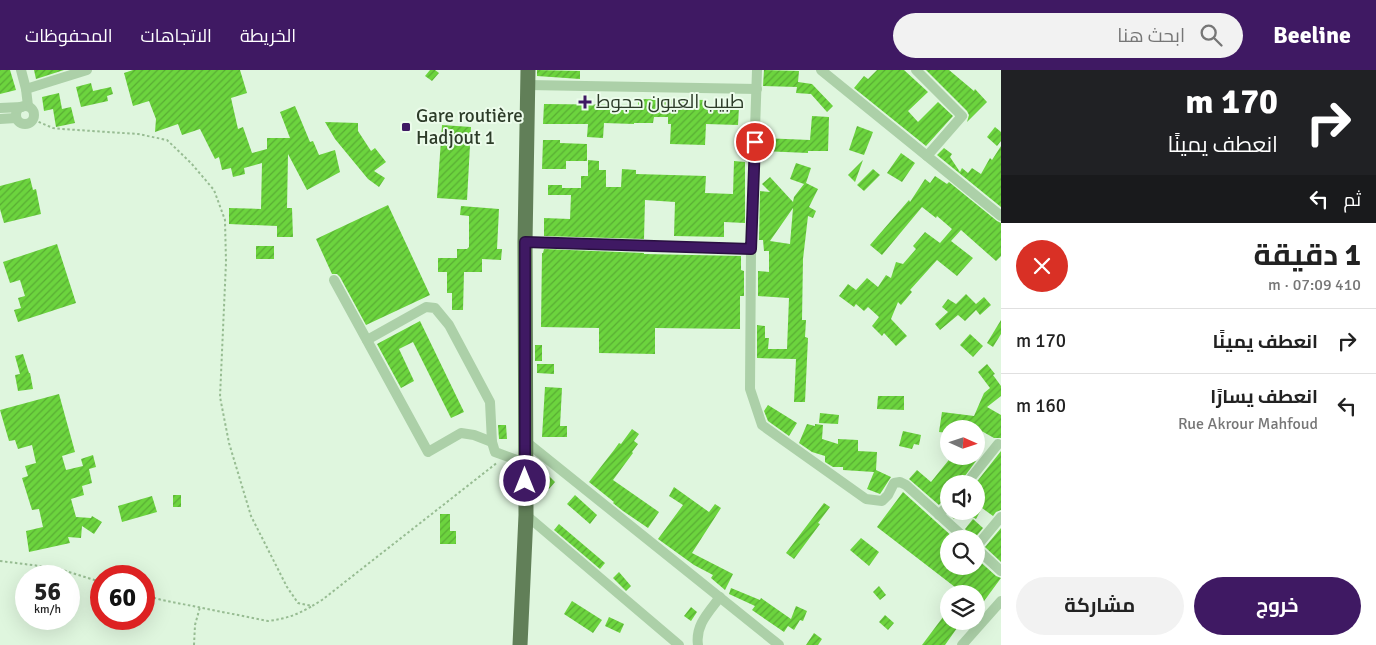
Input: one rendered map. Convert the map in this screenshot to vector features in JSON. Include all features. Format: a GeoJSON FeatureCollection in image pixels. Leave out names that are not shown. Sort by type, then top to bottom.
{"type":"FeatureCollection","features":[{"type":"Feature","properties":{"kind":"main road"},"geometry":{"type":"LineString","coordinates":[[520,645],[526,515],[524,464],[528,70]]}},
{"type":"Feature","properties":{"kind":"street"},"geometry":{"type":"LineString","coordinates":[[21,70],[26,89],[25,107]]}},
{"type":"Feature","properties":{"kind":"street"},"geometry":{"type":"LineString","coordinates":[[26,89],[87,70]]}},
{"type":"Feature","properties":{"kind":"street"},"geometry":{"type":"LineString","coordinates":[[757,70],[751,249],[750,388],[762,425],[866,499],[882,501],[888,495],[894,483],[900,482],[940,515]]}},
{"type":"Feature","properties":{"kind":"street"},"geometry":{"type":"LineString","coordinates":[[916,70],[962,116],[927,156]]}},
{"type":"Feature","properties":{"kind":"street"},"geometry":{"type":"LineString","coordinates":[[826,71],[1001,216]]}},
{"type":"Feature","properties":{"kind":"street"},"geometry":{"type":"LineString","coordinates":[[528,86],[757,89]]}},
{"type":"Feature","properties":{"kind":"street"},"geometry":{"type":"LineString","coordinates":[[0,108],[25,107],[33,110],[34,120],[26,125],[20,123],[16,118],[17,112],[25,107]]}},
{"type":"Feature","properties":{"kind":"street"},"geometry":{"type":"LineString","coordinates":[[0,119],[16,118]]}},
{"type":"Feature","properties":{"kind":"street"},"geometry":{"type":"LineString","coordinates":[[525,242],[751,249]]}},
{"type":"Feature","properties":{"kind":"street"},"geometry":{"type":"LineString","coordinates":[[334,280],[428,452],[461,432],[492,442]]}},
{"type":"Feature","properties":{"kind":"street"},"geometry":{"type":"LineString","coordinates":[[367,340],[426,307],[435,308],[449,325],[490,402],[492,442],[495,452],[524,464]]}},
{"type":"Feature","properties":{"kind":"street"},"geometry":{"type":"LineString","coordinates":[[525,441],[779,645]]}},
{"type":"Feature","properties":{"kind":"street"},"geometry":{"type":"LineString","coordinates":[[973,475],[998,444]]}},
{"type":"Feature","properties":{"kind":"street"},"geometry":{"type":"LineString","coordinates":[[526,515],[679,645]]}},
{"type":"Feature","properties":{"kind":"street"},"geometry":{"type":"LineString","coordinates":[[985,537],[1001,517]]}},
{"type":"Feature","properties":{"kind":"street"},"geometry":{"type":"LineString","coordinates":[[945,520],[956,530]]}},
{"type":"Feature","properties":{"kind":"street"},"geometry":{"type":"LineString","coordinates":[[985,556],[1001,571]]}},
{"type":"Feature","properties":{"kind":"street"},"geometry":{"type":"LineString","coordinates":[[698,645],[698,632],[701,622],[720,597]]}},
{"type":"Feature","properties":{"kind":"street"},"geometry":{"type":"LineString","coordinates":[[962,645],[1001,601]]}},
{"type":"Feature","properties":{"kind":"path"},"geometry":{"type":"LineString","coordinates":[[34,120],[53,128],[138,134],[167,140],[214,190],[225,220],[226,262],[220,398],[229,443],[251,516],[287,587],[298,603],[312,606]]}},
{"type":"Feature","properties":{"kind":"path"},"geometry":{"type":"LineString","coordinates":[[155,598],[268,621],[283,620],[297,615],[322,600],[506,456]]}},
{"type":"Feature","properties":{"kind":"path"},"geometry":{"type":"LineString","coordinates":[[0,561],[56,568],[90,579]]}},
{"type":"Feature","properties":{"kind":"path"},"geometry":{"type":"LineString","coordinates":[[194,645],[195,625],[200,607]]}},
{"type":"Feature","properties":{"kind":"building"},"geometry":{"type":"Polygon","coordinates":[[[0,70],[10,70],[16,90],[0,94],[0,70]]]}},
{"type":"Feature","properties":{"kind":"building"},"geometry":{"type":"Polygon","coordinates":[[[34,70],[64,70],[36,79],[34,70]]]}},
{"type":"Feature","properties":{"kind":"building"},"geometry":{"type":"Polygon","coordinates":[[[133,70],[240,70],[247,93],[231,98],[238,129],[243,127],[252,153],[267,149],[267,138],[290,138],[280,112],[295,106],[310,142],[313,141],[319,155],[335,150],[340,172],[307,190],[288,154],[287,208],[292,208],[293,237],[277,237],[277,226],[229,224],[229,208],[261,209],[262,163],[244,168],[245,174],[233,177],[231,168],[222,170],[219,157],[215,159],[200,129],[182,135],[178,124],[155,132],[156,119],[149,101],[133,106],[124,73],[133,70]]]}},
{"type":"Feature","properties":{"kind":"building"},"geometry":{"type":"Polygon","coordinates":[[[430,70],[435,70],[439,73],[432,81],[425,76],[430,70]]]}},
{"type":"Feature","properties":{"kind":"building"},"geometry":{"type":"Polygon","coordinates":[[[537,70],[580,71],[580,79],[537,76],[537,70]]]}},
{"type":"Feature","properties":{"kind":"building"},"geometry":{"type":"Polygon","coordinates":[[[764,70],[799,71],[798,82],[812,84],[833,106],[827,112],[811,94],[796,93],[797,87],[763,86],[764,70]]]}},
{"type":"Feature","properties":{"kind":"building"},"geometry":{"type":"Polygon","coordinates":[[[877,70],[904,70],[928,92],[908,111],[918,122],[938,102],[953,116],[926,146],[854,88],[864,76],[868,79],[877,70]]]}},
{"type":"Feature","properties":{"kind":"building"},"geometry":{"type":"Polygon","coordinates":[[[926,70],[949,70],[974,91],[975,89],[987,102],[967,122],[969,115],[967,111],[926,70]]]}},
{"type":"Feature","properties":{"kind":"building"},"geometry":{"type":"Polygon","coordinates":[[[91,83],[93,91],[111,87],[113,94],[107,96],[108,101],[81,107],[76,87],[91,83]]]}},
{"type":"Feature","properties":{"kind":"building"},"geometry":{"type":"Polygon","coordinates":[[[59,93],[62,109],[71,107],[75,123],[56,127],[53,109],[44,111],[42,97],[59,93]]]}},
{"type":"Feature","properties":{"kind":"building"},"geometry":{"type":"Polygon","coordinates":[[[638,99],[707,100],[707,105],[739,107],[738,125],[706,124],[705,145],[670,144],[671,124],[668,124],[668,117],[654,117],[653,123],[604,123],[603,138],[587,137],[588,124],[543,124],[544,104],[638,105],[638,99]]]}},
{"type":"Feature","properties":{"kind":"building"},"geometry":{"type":"Polygon","coordinates":[[[812,116],[829,117],[828,151],[808,151],[808,153],[761,151],[762,138],[810,140],[812,116]]]}},
{"type":"Feature","properties":{"kind":"building"},"geometry":{"type":"Polygon","coordinates":[[[325,122],[358,123],[358,131],[371,151],[375,148],[386,162],[374,171],[385,178],[379,187],[368,179],[335,139],[325,122]]]}},
{"type":"Feature","properties":{"kind":"building"},"geometry":{"type":"Polygon","coordinates":[[[442,125],[471,127],[467,200],[437,198],[442,125]]]}},
{"type":"Feature","properties":{"kind":"building"},"geometry":{"type":"Polygon","coordinates":[[[857,126],[873,132],[864,155],[849,150],[857,126]]]}},
{"type":"Feature","properties":{"kind":"building"},"geometry":{"type":"Polygon","coordinates":[[[995,127],[1001,132],[1001,141],[997,146],[987,137],[995,127]]]}},
{"type":"Feature","properties":{"kind":"building"},"geometry":{"type":"Polygon","coordinates":[[[543,140],[560,140],[560,143],[587,144],[587,161],[566,161],[566,169],[542,169],[543,140]]]}},
{"type":"Feature","properties":{"kind":"building"},"geometry":{"type":"Polygon","coordinates":[[[1001,146],[1001,207],[937,155],[944,148],[952,154],[950,157],[960,172],[962,168],[968,173],[972,168],[981,174],[990,158],[992,160],[1001,146]]]}},
{"type":"Feature","properties":{"kind":"building"},"geometry":{"type":"Polygon","coordinates":[[[901,153],[915,163],[902,182],[887,173],[901,153]]]}},
{"type":"Feature","properties":{"kind":"building"},"geometry":{"type":"Polygon","coordinates":[[[588,160],[599,161],[599,170],[606,170],[606,187],[621,187],[622,169],[636,170],[636,174],[706,176],[705,193],[733,194],[734,161],[745,162],[745,223],[724,222],[724,237],[674,236],[675,202],[645,200],[644,239],[544,236],[544,218],[570,219],[571,195],[548,195],[548,185],[562,185],[562,188],[581,188],[581,176],[588,176],[588,160]]]}},
{"type":"Feature","properties":{"kind":"building"},"geometry":{"type":"Polygon","coordinates":[[[863,160],[855,182],[848,175],[863,160]]]}},
{"type":"Feature","properties":{"kind":"building"},"geometry":{"type":"Polygon","coordinates":[[[796,163],[811,168],[806,183],[818,189],[809,207],[816,211],[813,218],[808,216],[803,259],[802,320],[806,320],[805,337],[808,338],[805,402],[794,402],[796,359],[757,358],[757,325],[765,326],[765,338],[769,338],[768,349],[787,349],[789,298],[758,296],[758,271],[769,272],[769,251],[764,251],[763,240],[759,240],[760,191],[770,192],[762,184],[770,177],[793,202],[794,197],[804,184],[790,179],[796,163]],[[793,208],[770,241],[790,244],[793,208]]]}},
{"type":"Feature","properties":{"kind":"building"},"geometry":{"type":"Polygon","coordinates":[[[873,169],[880,175],[864,191],[857,185],[873,169]]]}},
{"type":"Feature","properties":{"kind":"building"},"geometry":{"type":"Polygon","coordinates":[[[935,176],[947,184],[949,182],[1001,223],[1001,256],[996,261],[961,230],[951,241],[973,258],[957,276],[937,260],[910,290],[912,292],[901,305],[898,302],[891,319],[907,336],[896,346],[884,333],[882,336],[872,326],[879,317],[868,307],[864,311],[856,304],[854,307],[839,296],[848,284],[856,290],[867,278],[878,287],[886,275],[891,278],[896,262],[903,264],[916,249],[913,246],[925,232],[940,243],[952,229],[937,216],[936,218],[922,207],[882,255],[870,245],[909,200],[910,202],[925,179],[930,183],[935,176]]]}},
{"type":"Feature","properties":{"kind":"building"},"geometry":{"type":"Polygon","coordinates":[[[30,178],[33,190],[36,189],[41,214],[4,223],[0,209],[0,186],[30,178]]]}},
{"type":"Feature","properties":{"kind":"building"},"geometry":{"type":"Polygon","coordinates":[[[388,205],[430,295],[366,325],[340,277],[337,274],[332,274],[316,239],[388,205]]]}},
{"type":"Feature","properties":{"kind":"building"},"geometry":{"type":"Polygon","coordinates":[[[461,206],[499,209],[497,249],[502,249],[501,260],[482,259],[482,272],[464,272],[463,310],[452,310],[452,293],[447,293],[447,272],[438,272],[438,258],[457,258],[457,249],[467,249],[469,247],[469,216],[460,215],[461,206]]]}},
{"type":"Feature","properties":{"kind":"building"},"geometry":{"type":"Polygon","coordinates":[[[57,244],[76,303],[18,322],[14,310],[21,308],[18,298],[25,296],[20,280],[10,283],[3,262],[57,244]]]}},
{"type":"Feature","properties":{"kind":"building"},"geometry":{"type":"Polygon","coordinates":[[[256,246],[274,246],[274,259],[256,259],[256,246]]]}},
{"type":"Feature","properties":{"kind":"building"},"geometry":{"type":"Polygon","coordinates":[[[544,249],[741,256],[741,270],[744,271],[744,296],[740,296],[740,329],[655,328],[655,354],[599,353],[599,328],[541,327],[542,253],[544,249]]]}},
{"type":"Feature","properties":{"kind":"building"},"geometry":{"type":"Polygon","coordinates":[[[966,294],[976,304],[984,297],[991,305],[980,315],[976,310],[965,321],[958,315],[940,330],[935,324],[948,312],[942,307],[948,299],[956,304],[966,294]]]}},
{"type":"Feature","properties":{"kind":"building"},"geometry":{"type":"Polygon","coordinates":[[[1001,320],[1001,334],[993,347],[987,343],[1001,320]]]}},
{"type":"Feature","properties":{"kind":"building"},"geometry":{"type":"Polygon","coordinates":[[[420,321],[464,412],[451,418],[413,342],[399,349],[414,381],[401,388],[377,344],[420,321]]]}},
{"type":"Feature","properties":{"kind":"building"},"geometry":{"type":"Polygon","coordinates":[[[970,334],[983,346],[973,357],[960,345],[970,334]]]}},
{"type":"Feature","properties":{"kind":"building"},"geometry":{"type":"Polygon","coordinates":[[[535,345],[542,345],[542,361],[535,361],[535,345]]]}},
{"type":"Feature","properties":{"kind":"building"},"geometry":{"type":"Polygon","coordinates":[[[23,354],[30,373],[33,389],[18,391],[15,375],[20,374],[15,356],[23,354]]]}},
{"type":"Feature","properties":{"kind":"building"},"geometry":{"type":"Polygon","coordinates":[[[537,364],[554,364],[554,374],[537,373],[537,364]]]}},
{"type":"Feature","properties":{"kind":"building"},"geometry":{"type":"Polygon","coordinates":[[[987,364],[1001,386],[1001,396],[987,407],[1001,415],[1001,438],[994,438],[985,433],[985,420],[941,420],[942,412],[974,416],[984,393],[990,388],[978,372],[987,364]]]}},
{"type":"Feature","properties":{"kind":"building"},"geometry":{"type":"Polygon","coordinates":[[[545,387],[562,388],[560,426],[567,426],[567,437],[542,437],[545,387]]]}},
{"type":"Feature","properties":{"kind":"building"},"geometry":{"type":"Polygon","coordinates":[[[59,394],[75,452],[62,456],[66,470],[83,466],[81,459],[93,455],[96,467],[89,469],[92,483],[82,486],[84,495],[71,499],[76,517],[91,518],[92,516],[102,522],[94,534],[82,526],[81,538],[68,537],[70,543],[29,552],[26,531],[43,527],[39,509],[32,510],[22,478],[28,476],[25,466],[36,463],[32,445],[18,449],[15,440],[9,441],[0,410],[59,394]]]}},
{"type":"Feature","properties":{"kind":"building"},"geometry":{"type":"Polygon","coordinates":[[[878,396],[904,396],[904,410],[877,409],[878,396]]]}},
{"type":"Feature","properties":{"kind":"building"},"geometry":{"type":"Polygon","coordinates":[[[768,405],[797,423],[789,436],[768,421],[764,411],[768,405]]]}},
{"type":"Feature","properties":{"kind":"building"},"geometry":{"type":"Polygon","coordinates":[[[820,413],[839,415],[838,424],[819,423],[820,413]]]}},
{"type":"Feature","properties":{"kind":"building"},"geometry":{"type":"Polygon","coordinates":[[[807,424],[823,425],[822,439],[838,444],[838,439],[858,440],[858,451],[877,452],[876,470],[891,477],[880,494],[867,489],[874,472],[843,470],[843,467],[833,467],[825,462],[825,456],[812,452],[799,443],[807,424]]]}},
{"type":"Feature","properties":{"kind":"building"},"geometry":{"type":"Polygon","coordinates":[[[498,425],[506,425],[507,439],[499,439],[498,425]]]}},
{"type":"Feature","properties":{"kind":"building"},"geometry":{"type":"Polygon","coordinates":[[[632,429],[639,434],[634,441],[638,444],[613,480],[659,512],[648,528],[623,511],[589,482],[632,429]]]}},
{"type":"Feature","properties":{"kind":"building"},"geometry":{"type":"Polygon","coordinates":[[[903,431],[921,435],[919,445],[914,444],[912,449],[899,446],[903,431]]]}},
{"type":"Feature","properties":{"kind":"building"},"geometry":{"type":"Polygon","coordinates":[[[1001,451],[1001,510],[993,516],[985,510],[985,475],[982,475],[1001,451]]]}},
{"type":"Feature","properties":{"kind":"building"},"geometry":{"type":"Polygon","coordinates":[[[945,465],[973,465],[966,475],[940,475],[939,505],[909,479],[917,470],[931,482],[945,465]]]}},
{"type":"Feature","properties":{"kind":"building"},"geometry":{"type":"Polygon","coordinates":[[[548,475],[555,482],[549,489],[541,481],[548,475]]]}},
{"type":"Feature","properties":{"kind":"building"},"geometry":{"type":"Polygon","coordinates":[[[674,487],[709,512],[715,504],[721,508],[692,553],[733,574],[725,590],[711,578],[713,575],[694,565],[658,539],[683,505],[669,496],[674,487]]]}},
{"type":"Feature","properties":{"kind":"building"},"geometry":{"type":"Polygon","coordinates":[[[903,492],[945,530],[940,530],[940,575],[985,575],[985,566],[1001,578],[985,600],[985,585],[952,585],[877,527],[903,492]]]}},
{"type":"Feature","properties":{"kind":"building"},"geometry":{"type":"Polygon","coordinates":[[[173,495],[181,495],[181,507],[173,507],[173,495]]]}},
{"type":"Feature","properties":{"kind":"building"},"geometry":{"type":"Polygon","coordinates":[[[575,495],[597,515],[590,524],[567,504],[575,495]]]}},
{"type":"Feature","properties":{"kind":"building"},"geometry":{"type":"Polygon","coordinates":[[[152,496],[157,512],[122,522],[118,506],[152,496]]]}},
{"type":"Feature","properties":{"kind":"building"},"geometry":{"type":"Polygon","coordinates":[[[824,503],[830,507],[794,559],[786,553],[824,503]]]}},
{"type":"Feature","properties":{"kind":"building"},"geometry":{"type":"Polygon","coordinates":[[[440,514],[450,514],[450,531],[456,531],[456,544],[440,544],[440,514]]]}},
{"type":"Feature","properties":{"kind":"building"},"geometry":{"type":"Polygon","coordinates":[[[972,520],[983,528],[981,530],[965,529],[972,520]]]}},
{"type":"Feature","properties":{"kind":"building"},"geometry":{"type":"Polygon","coordinates":[[[559,524],[605,563],[600,569],[554,530],[559,524]]]}},
{"type":"Feature","properties":{"kind":"building"},"geometry":{"type":"Polygon","coordinates":[[[1001,528],[1001,562],[985,547],[1001,528]]]}},
{"type":"Feature","properties":{"kind":"building"},"geometry":{"type":"Polygon","coordinates":[[[861,538],[879,552],[869,566],[850,550],[861,538]]]}},
{"type":"Feature","properties":{"kind":"building"},"geometry":{"type":"Polygon","coordinates":[[[619,572],[631,586],[626,591],[613,578],[619,572]]]}},
{"type":"Feature","properties":{"kind":"building"},"geometry":{"type":"Polygon","coordinates":[[[879,586],[886,595],[880,600],[873,592],[879,586]]]}},
{"type":"Feature","properties":{"kind":"building"},"geometry":{"type":"Polygon","coordinates":[[[731,588],[760,600],[761,598],[791,619],[796,606],[807,611],[803,621],[800,620],[794,630],[788,626],[784,632],[752,610],[755,606],[729,594],[731,588]]]}},
{"type":"Feature","properties":{"kind":"building"},"geometry":{"type":"Polygon","coordinates":[[[572,601],[602,620],[593,633],[564,614],[572,601]]]}},
{"type":"Feature","properties":{"kind":"building"},"geometry":{"type":"Polygon","coordinates":[[[691,607],[697,612],[691,621],[684,616],[691,607]]]}},
{"type":"Feature","properties":{"kind":"building"},"geometry":{"type":"Polygon","coordinates":[[[885,615],[894,623],[888,630],[879,622],[885,615]]]}},
{"type":"Feature","properties":{"kind":"building"},"geometry":{"type":"Polygon","coordinates":[[[609,617],[624,624],[620,633],[605,626],[609,617]]]}},
{"type":"Feature","properties":{"kind":"building"},"geometry":{"type":"Polygon","coordinates":[[[940,621],[940,630],[956,630],[945,645],[922,645],[940,621]]]}},
{"type":"Feature","properties":{"kind":"building"},"geometry":{"type":"Polygon","coordinates":[[[814,633],[822,639],[818,645],[806,645],[814,633]]]}},
{"type":"Feature","properties":{"kind":"place","name":"طبيب العيون حجوط"},"geometry":{"type":"Point","coordinates":[585,102]}},
{"type":"Feature","properties":{"kind":"place","name":"Gare routière Hadjout 1"},"geometry":{"type":"Point","coordinates":[406,127]}},
{"type":"Feature","properties":{"kind":"route"},"geometry":{"type":"LineString","coordinates":[[525,481],[525,242],[751,249],[755,142]]}}]}
